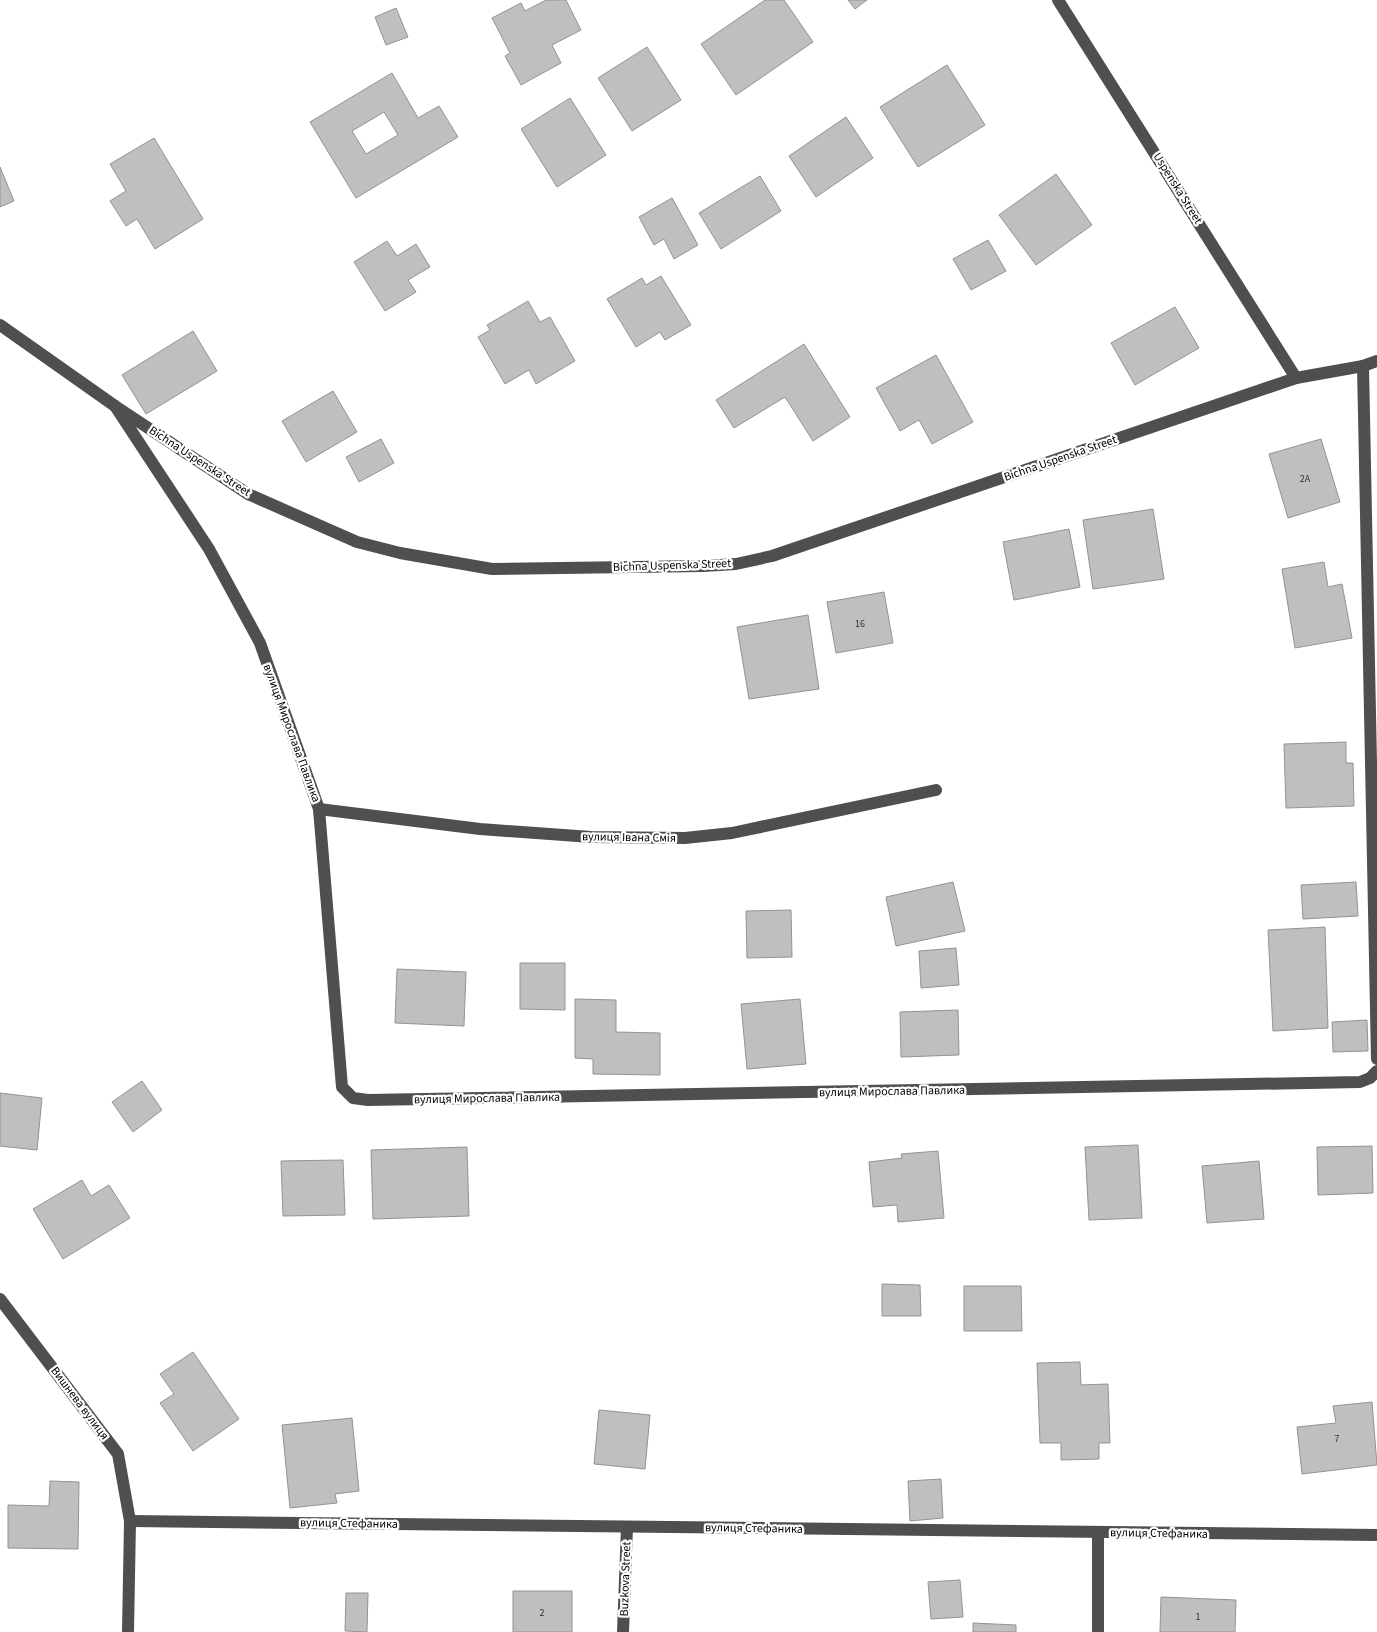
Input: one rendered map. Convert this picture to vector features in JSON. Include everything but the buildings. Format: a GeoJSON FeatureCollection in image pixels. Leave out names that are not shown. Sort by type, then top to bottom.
{"type":"FeatureCollection","features":[{"type":"Feature","properties":{"kind":"street","name":"Uspenska Street"},"geometry":{"type":"LineString","coordinates":[[1058,0],[1296,378]]}},
{"type":"Feature","properties":{"kind":"street","name":"Bichna Uspenska Street"},"geometry":{"type":"LineString","coordinates":[[0,325],[114,406],[248,494],[357,542],[400,553],[492,569],[703,566],[736,564],[772,556],[1296,378],[1363,366],[1377,361]]}},
{"type":"Feature","properties":{"kind":"street"},"geometry":{"type":"LineString","coordinates":[[1363,366],[1377,1059]]}},
{"type":"Feature","properties":{"kind":"street","name":"вулиця Мирослава Павлика"},"geometry":{"type":"LineString","coordinates":[[114,406],[209,550],[260,643],[319,809],[342,1087],[353,1098],[378,1100],[1360,1082],[1374,1074]]}},
{"type":"Feature","properties":{"kind":"street","name":"вулиця Івана Смія"},"geometry":{"type":"LineString","coordinates":[[319,809],[480,829],[591,837],[685,838],[732,833],[936,790]]}},
{"type":"Feature","properties":{"kind":"street","name":"Вишнева вулиця"},"geometry":{"type":"LineString","coordinates":[[0,1299],[118,1454],[130,1521],[128,1632]]}},
{"type":"Feature","properties":{"kind":"street","name":"вулиця Стефаника"},"geometry":{"type":"LineString","coordinates":[[130,1521],[1377,1535]]}},
{"type":"Feature","properties":{"kind":"street","name":"Buzkova Street"},"geometry":{"type":"LineString","coordinates":[[623,1632],[627,1526]]}},
{"type":"Feature","properties":{"kind":"street"},"geometry":{"type":"LineString","coordinates":[[1098,1532],[1098,1632]]}}]}
